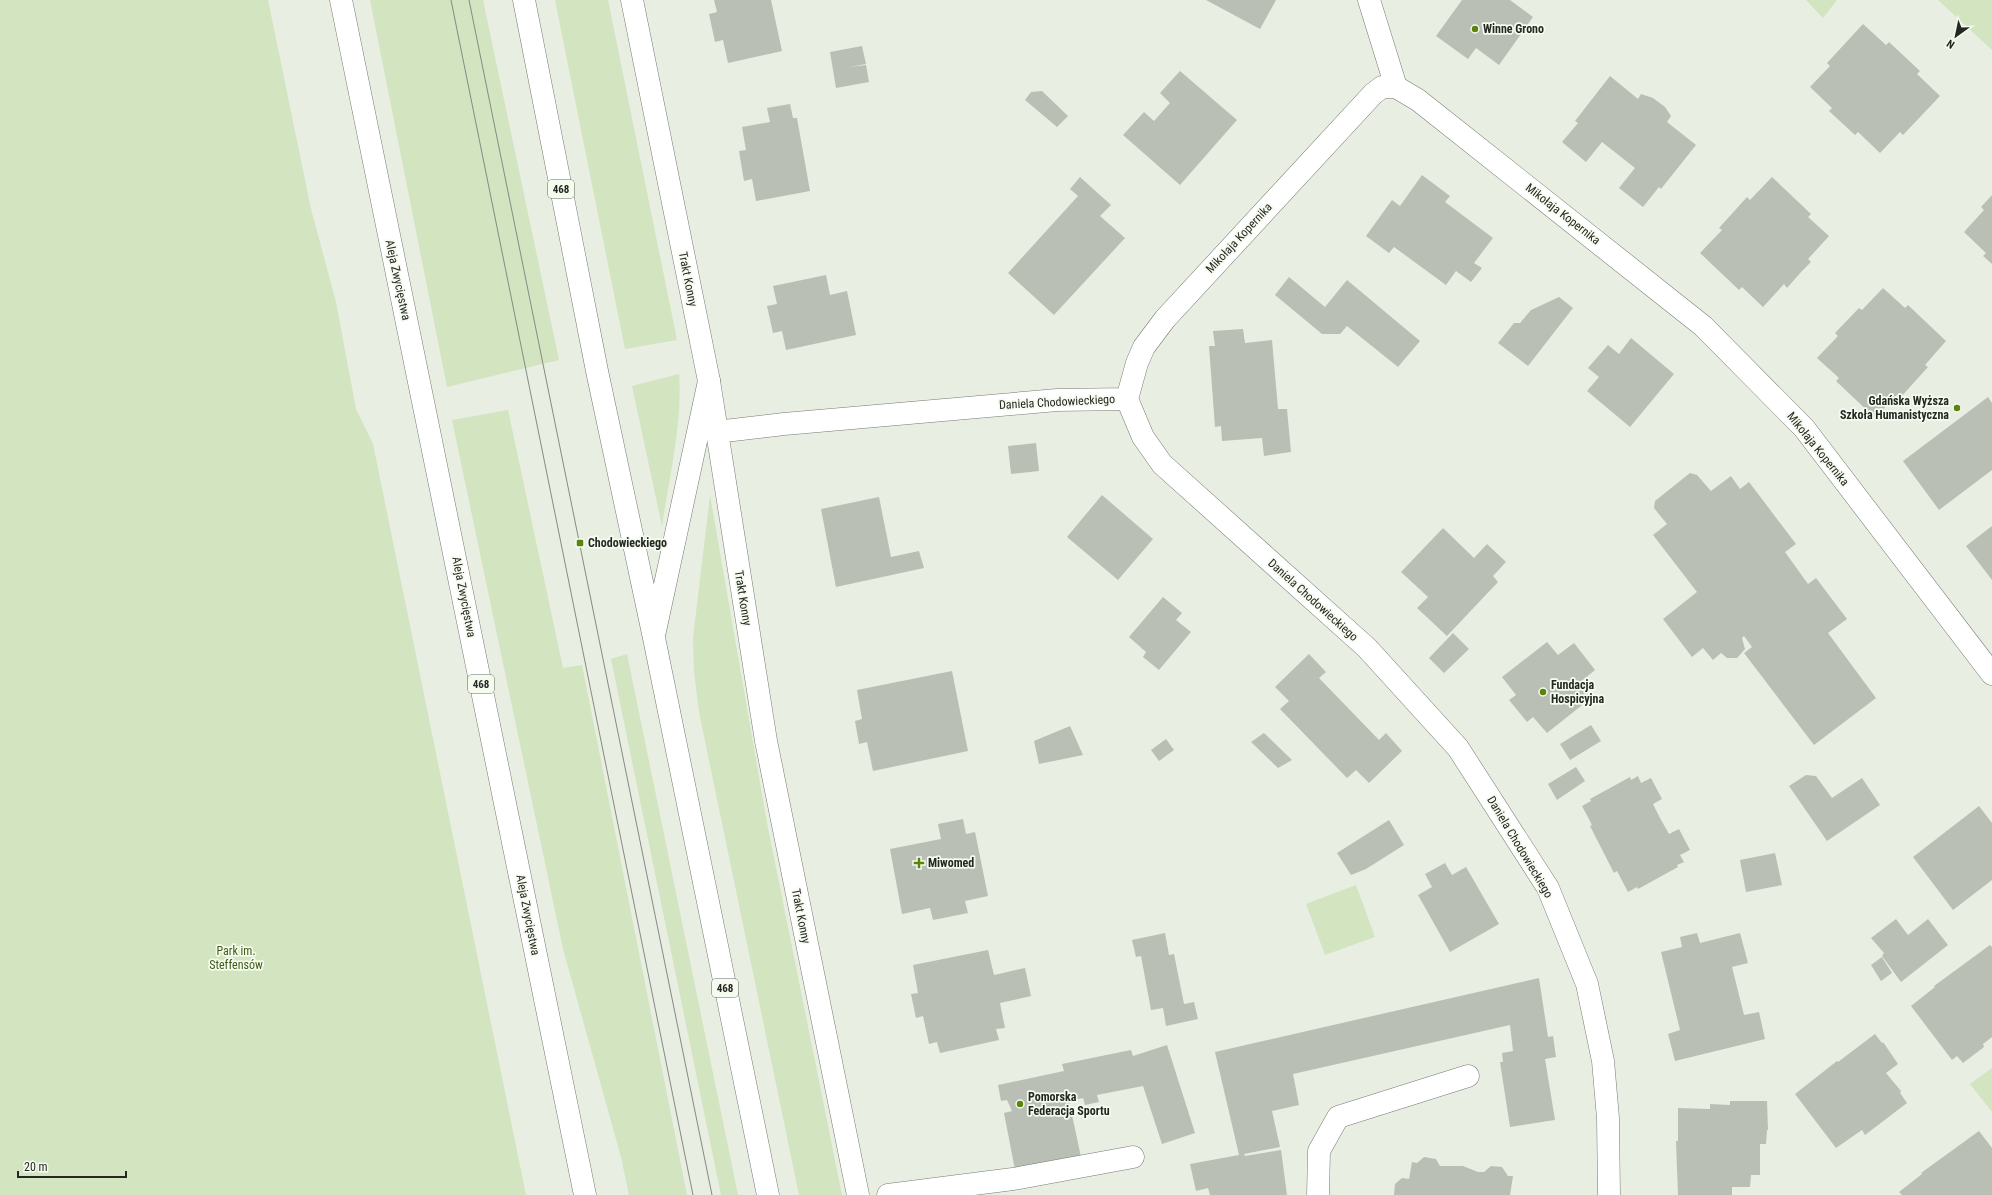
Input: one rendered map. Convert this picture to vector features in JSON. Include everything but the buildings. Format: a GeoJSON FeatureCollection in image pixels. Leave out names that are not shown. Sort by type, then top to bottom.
{"type":"FeatureCollection","features":[{"type":"Feature","properties":{"kind":"street","name":"Aleja Zwycięstwa"},"geometry":{"type":"LineString","coordinates":[[340,0],[585,1195]]}},
{"type":"Feature","properties":{"kind":"street","name":"468"},"geometry":{"type":"LineString","coordinates":[[524,0],[597,371],[654,638],[768,1195]]}},
{"type":"Feature","properties":{"kind":"street","name":"Trakt Konny"},"geometry":{"type":"LineString","coordinates":[[632,0],[709,381],[766,741],[858,1195]]}},
{"type":"Feature","properties":{"kind":"street"},"geometry":{"type":"LineString","coordinates":[[1369,0],[1396,87]]}},
{"type":"Feature","properties":{"kind":"street","name":"Mikołaja Kopernika"},"geometry":{"type":"LineString","coordinates":[[1127,399],[1142,351],[1165,319],[1372,94],[1382,87],[1396,87],[1418,100],[1703,326],[1804,428],[1992,674]]}},
{"type":"Feature","properties":{"kind":"street"},"geometry":{"type":"LineString","coordinates":[[654,638],[709,381]]}},
{"type":"Feature","properties":{"kind":"street","name":"Daniela Chodowieckiego"},"geometry":{"type":"LineString","coordinates":[[716,432],[784,424],[1057,400],[1127,399],[1143,437],[1162,464],[1367,648],[1458,748],[1548,888],[1587,984],[1603,1061],[1608,1118],[1609,1195]]}},
{"type":"Feature","properties":{"kind":"street"},"geometry":{"type":"LineString","coordinates":[[1318,1195],[1319,1151],[1338,1117],[1468,1076]]}},
{"type":"Feature","properties":{"kind":"street"},"geometry":{"type":"LineString","coordinates":[[888,1195],[1013,1179],[1133,1157]]}},
{"type":"Feature","properties":{"kind":"green space","name":"Park im. Steffensów"},"geometry":{"type":"Polygon","coordinates":[[[0,0],[268,0],[311,209],[336,302],[356,409],[373,444],[526,1195],[0,1195],[0,0]]]}},
{"type":"Feature","properties":{"kind":"green space"},"geometry":{"type":"Polygon","coordinates":[[[370,0],[483,0],[559,360],[447,387],[370,0]]]}},
{"type":"Feature","properties":{"kind":"green space"},"geometry":{"type":"Polygon","coordinates":[[[555,0],[608,0],[677,340],[625,349],[555,0]]]}},
{"type":"Feature","properties":{"kind":"green space"},"geometry":{"type":"Polygon","coordinates":[[[1806,0],[1837,0],[1823,18],[1806,0]]]}},
{"type":"Feature","properties":{"kind":"green space"},"geometry":{"type":"Polygon","coordinates":[[[1938,0],[1992,0],[1992,50],[1938,0]]]}},
{"type":"Feature","properties":{"kind":"green space"},"geometry":{"type":"Polygon","coordinates":[[[679,374],[679,411],[675,450],[662,526],[632,386],[679,374]]]}},
{"type":"Feature","properties":{"kind":"green space"},"geometry":{"type":"Polygon","coordinates":[[[508,410],[563,668],[582,665],[687,1195],[629,1195],[621,1157],[563,949],[452,420],[508,410]]]}},
{"type":"Feature","properties":{"kind":"green space"},"geometry":{"type":"Polygon","coordinates":[[[710,495],[767,823],[842,1195],[799,1195],[699,712],[694,672],[693,638],[710,495]]]}},
{"type":"Feature","properties":{"kind":"green space"},"geometry":{"type":"Polygon","coordinates":[[[627,654],[738,1195],[721,1195],[611,659],[627,654]]]}},
{"type":"Feature","properties":{"kind":"green space"},"geometry":{"type":"Polygon","coordinates":[[[1356,885],[1375,937],[1325,955],[1306,904],[1356,885]]]}},
{"type":"Feature","properties":{"kind":"green space"},"geometry":{"type":"Polygon","coordinates":[[[1992,1068],[1992,1112],[1970,1084],[1992,1068]]]}},
{"type":"Feature","properties":{"kind":"tram line"},"geometry":{"type":"LineString","coordinates":[[451,0],[693,1195]]}},
{"type":"Feature","properties":{"kind":"tram line"},"geometry":{"type":"LineString","coordinates":[[469,0],[712,1195]]}},
{"type":"Feature","properties":{"kind":"place","name":"Winne Grono"},"geometry":{"type":"Point","coordinates":[1475,29]}},
{"type":"Feature","properties":{"kind":"place","name":"Gdańska Wyższa Szkoła Humanistyczna"},"geometry":{"type":"Point","coordinates":[1957,408]}},
{"type":"Feature","properties":{"kind":"place","name":"Chodowieckiego"},"geometry":{"type":"Point","coordinates":[580,543]}},
{"type":"Feature","properties":{"kind":"place","name":"Fundacja Hospicyjna"},"geometry":{"type":"Point","coordinates":[1543,692]}},
{"type":"Feature","properties":{"kind":"place","name":"Miwomed"},"geometry":{"type":"Point","coordinates":[919,863]}},
{"type":"Feature","properties":{"kind":"place","name":"Pomorska Federacja Sportu"},"geometry":{"type":"Point","coordinates":[1020,1104]}}]}
